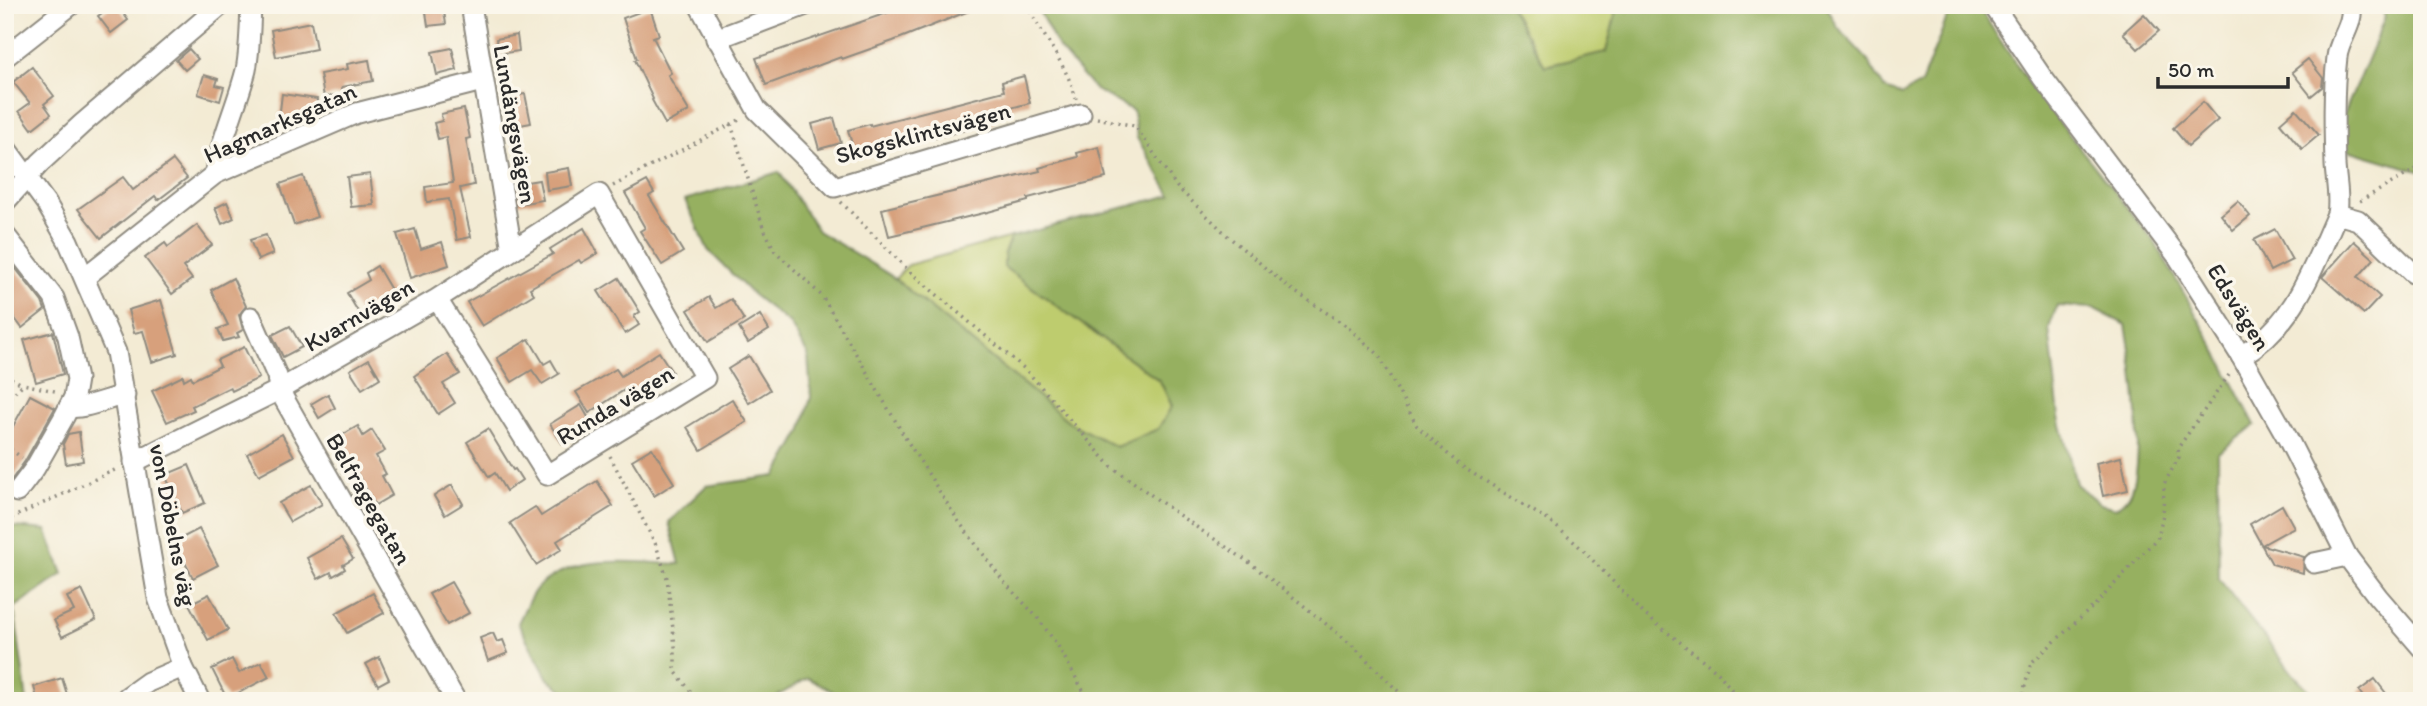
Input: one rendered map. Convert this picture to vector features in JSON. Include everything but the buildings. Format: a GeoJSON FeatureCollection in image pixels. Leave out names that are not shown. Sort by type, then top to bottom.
{"type":"FeatureCollection","features":[{"type":"Feature","properties":{"kind":"street"},"geometry":{"type":"LineString","coordinates":[[5,57],[71,5]]}},
{"type":"Feature","properties":{"kind":"street"},"geometry":{"type":"LineString","coordinates":[[5,202],[82,124],[221,5]]}},
{"type":"Feature","properties":{"kind":"street"},"geometry":{"type":"LineString","coordinates":[[215,174],[220,148],[249,55],[251,5]]}},
{"type":"Feature","properties":{"kind":"street","name":"Lundängsvägen"},"geometry":{"type":"LineString","coordinates":[[471,5],[512,250]]}},
{"type":"Feature","properties":{"kind":"street","name":"Skogsklintsvägen"},"geometry":{"type":"LineString","coordinates":[[699,5],[757,110],[835,187],[1081,114]]}},
{"type":"Feature","properties":{"kind":"street"},"geometry":{"type":"LineString","coordinates":[[716,39],[806,5]]}},
{"type":"Feature","properties":{"kind":"street","name":"Edsvägen"},"geometry":{"type":"LineString","coordinates":[[1993,5],[2042,78],[2178,257],[2241,356],[2288,439],[2347,556],[2422,648]]}},
{"type":"Feature","properties":{"kind":"street"},"geometry":{"type":"LineString","coordinates":[[2241,356],[2262,343],[2292,310],[2337,214],[2339,203],[2334,131],[2337,54],[2351,20],[2351,5]]}},
{"type":"Feature","properties":{"kind":"street","name":"Hagmarksgatan"},"geometry":{"type":"LineString","coordinates":[[85,277],[215,174],[357,113],[482,80]]}},
{"type":"Feature","properties":{"kind":"street","name":"von Döbelns väg"},"geometry":{"type":"LineString","coordinates":[[5,147],[68,241],[116,352],[158,598],[183,667],[200,701]]}},
{"type":"Feature","properties":{"kind":"street","name":"Kvarnvägen"},"geometry":{"type":"LineString","coordinates":[[134,462],[279,390],[437,299],[599,194]]}},
{"type":"Feature","properties":{"kind":"street","name":"Runda vägen"},"geometry":{"type":"LineString","coordinates":[[437,299],[547,475],[705,378],[599,194]]}},
{"type":"Feature","properties":{"kind":"street"},"geometry":{"type":"LineString","coordinates":[[2337,214],[2358,220],[2413,273]]}},
{"type":"Feature","properties":{"kind":"street"},"geometry":{"type":"LineString","coordinates":[[5,235],[54,298],[68,337],[77,379],[71,402],[35,468],[17,492]]}},
{"type":"Feature","properties":{"kind":"street","name":"Belfragegatan"},"geometry":{"type":"LineString","coordinates":[[251,317],[277,376],[279,390],[456,701]]}},
{"type":"Feature","properties":{"kind":"street"},"geometry":{"type":"LineString","coordinates":[[71,402],[85,407],[125,395]]}},
{"type":"Feature","properties":{"kind":"street"},"geometry":{"type":"LineString","coordinates":[[2314,563],[2347,556]]}},
{"type":"Feature","properties":{"kind":"street"},"geometry":{"type":"LineString","coordinates":[[125,701],[148,682],[183,667]]}},
{"type":"Feature","properties":{"kind":"path"},"geometry":{"type":"LineString","coordinates":[[1027,5],[1070,76],[1081,114],[1135,126],[1177,187],[1229,237],[1288,287],[1345,325],[1378,354],[1417,426],[1461,466],[1551,522],[1581,548],[1643,614],[1718,671],[1740,701]]}},
{"type":"Feature","properties":{"kind":"path"},"geometry":{"type":"LineString","coordinates":[[599,194],[757,110]]}},
{"type":"Feature","properties":{"kind":"path"},"geometry":{"type":"LineString","coordinates":[[731,124],[763,227],[775,251],[822,296],[959,522],[1005,583],[1037,617],[1058,646],[1089,701]]}},
{"type":"Feature","properties":{"kind":"path"},"geometry":{"type":"LineString","coordinates":[[2337,214],[2422,166]]}},
{"type":"Feature","properties":{"kind":"path"},"geometry":{"type":"LineString","coordinates":[[835,187],[841,201],[866,229],[909,271],[1026,370],[1111,466],[1250,563],[1353,646],[1408,701]]}},
{"type":"Feature","properties":{"kind":"path"},"geometry":{"type":"LineString","coordinates":[[2021,701],[2031,663],[2096,603],[2158,537],[2163,514],[2164,484],[2179,457],[2178,448],[2241,356]]}},
{"type":"Feature","properties":{"kind":"path"},"geometry":{"type":"LineString","coordinates":[[5,375],[71,402]]}},
{"type":"Feature","properties":{"kind":"path"},"geometry":{"type":"LineString","coordinates":[[5,402],[23,384]]}},
{"type":"Feature","properties":{"kind":"path"},"geometry":{"type":"LineString","coordinates":[[603,441],[656,545],[667,578],[675,646],[675,671],[698,701]]}},
{"type":"Feature","properties":{"kind":"path"},"geometry":{"type":"LineString","coordinates":[[5,521],[134,462]]}},
{"type":"Feature","properties":{"kind":"green space"},"geometry":{"type":"Polygon","coordinates":[[[1036,5],[1509,5],[1545,66],[1606,52],[1618,5],[1826,5],[1838,28],[1866,58],[1885,89],[1902,95],[1921,84],[1952,5],[1977,5],[2029,84],[2154,241],[2255,425],[2218,453],[2219,579],[2294,675],[2320,701],[850,701],[808,678],[769,701],[578,701],[548,679],[518,623],[539,586],[554,575],[588,564],[680,564],[669,522],[706,486],[776,476],[801,432],[811,397],[808,355],[790,324],[752,294],[708,250],[685,200],[779,172],[818,231],[890,275],[1072,424],[1116,447],[1158,429],[1172,406],[1160,381],[1004,267],[1004,253],[1011,237],[1171,195],[1137,138],[1133,111],[1094,89],[1057,46],[1036,5]],[[2057,306],[2049,328],[2059,417],[2076,484],[2100,504],[2116,508],[2130,494],[2138,457],[2135,386],[2126,325],[2093,308],[2057,306]]]}},
{"type":"Feature","properties":{"kind":"green space"},"geometry":{"type":"Polygon","coordinates":[[[1509,5],[1618,5],[1606,52],[1545,66],[1509,5]]]}},
{"type":"Feature","properties":{"kind":"green space"},"geometry":{"type":"Polygon","coordinates":[[[2379,5],[2422,5],[2422,172],[2331,145],[2385,17],[2379,5]]]}},
{"type":"Feature","properties":{"kind":"green space"},"geometry":{"type":"Polygon","coordinates":[[[1011,237],[1004,253],[1004,267],[1160,381],[1172,406],[1158,429],[1116,447],[1072,424],[895,279],[908,265],[1011,237]]]}},
{"type":"Feature","properties":{"kind":"green space"},"geometry":{"type":"Polygon","coordinates":[[[5,526],[46,530],[63,574],[14,608],[27,701],[5,701],[5,526]]]}}]}
